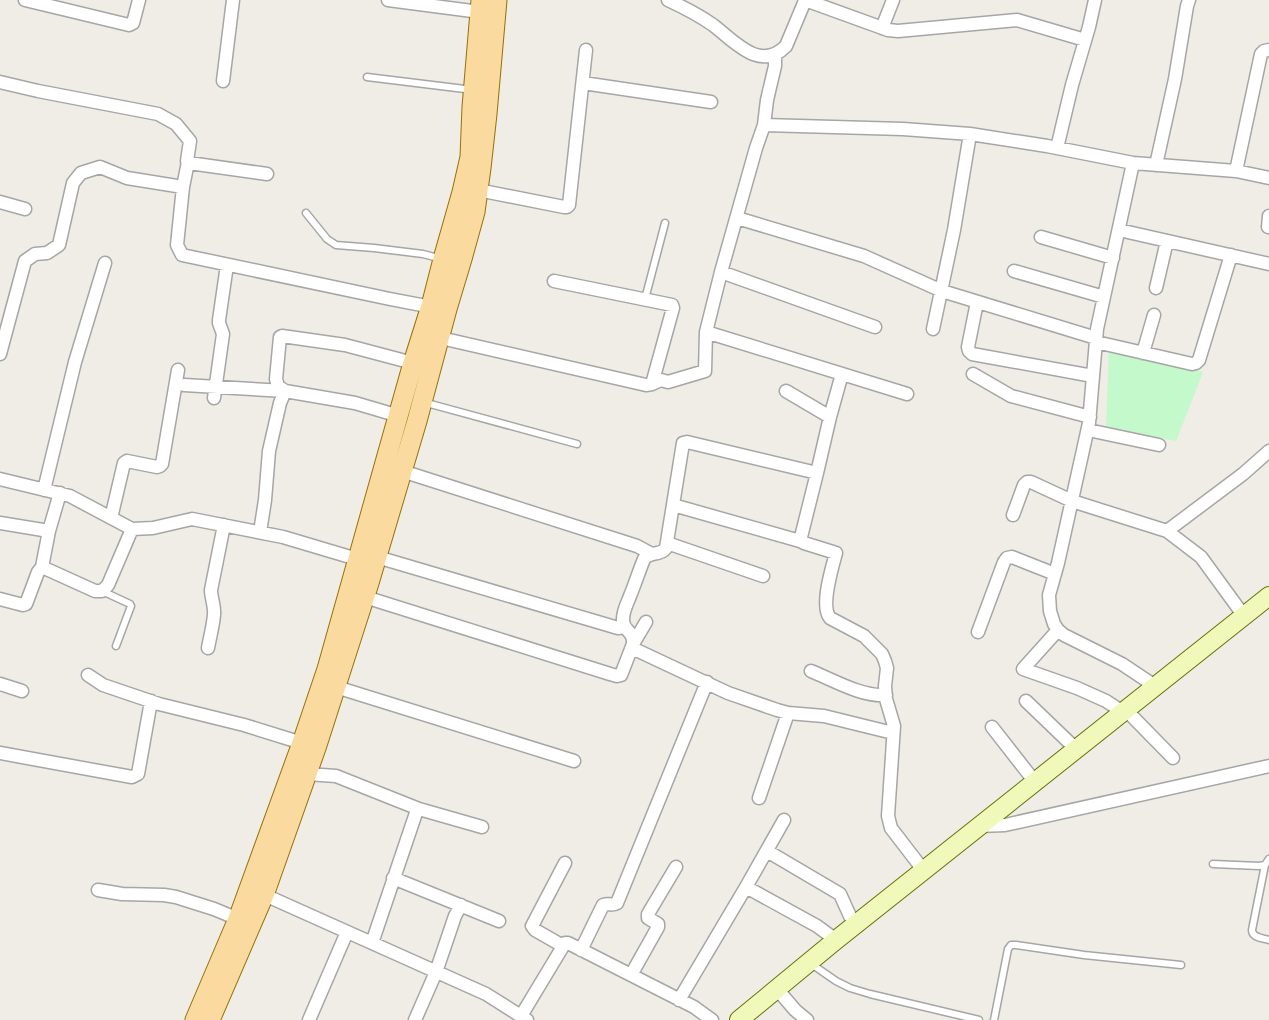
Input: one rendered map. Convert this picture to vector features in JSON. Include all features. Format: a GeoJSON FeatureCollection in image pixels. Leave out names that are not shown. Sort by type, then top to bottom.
{"type":"FeatureCollection","features":[{"type":"Feature","properties":{"kind":"main road"},"geometry":{"type":"LineString","coordinates":[[195,1020],[238,919],[257,891],[307,774],[377,557],[422,401],[431,336],[439,308],[465,250],[475,212],[487,114],[497,0]]}},
{"type":"Feature","properties":{"kind":"main road"},"geometry":{"type":"LineString","coordinates":[[439,308],[443,259],[470,157],[481,6]]}},
{"type":"Feature","properties":{"kind":"main road"},"geometry":{"type":"LineString","coordinates":[[210,1020],[257,891],[302,743],[327,669],[413,363],[431,336]]}},
{"type":"Feature","properties":{"kind":"main road"},"geometry":{"type":"LineString","coordinates":[[738,1020],[857,923],[1269,596]]}},
{"type":"Feature","properties":{"kind":"street"},"geometry":{"type":"LineString","coordinates":[[25,0],[129,25],[134,23],[139,0]]}},
{"type":"Feature","properties":{"kind":"street"},"geometry":{"type":"LineString","coordinates":[[223,80],[233,0]]}},
{"type":"Feature","properties":{"kind":"street"},"geometry":{"type":"LineString","coordinates":[[388,0],[481,6]]}},
{"type":"Feature","properties":{"kind":"street"},"geometry":{"type":"LineString","coordinates":[[668,0],[712,24],[744,50],[761,56],[775,54],[786,46],[804,3],[808,1],[888,30],[898,31],[1017,20],[1085,40]]}},
{"type":"Feature","properties":{"kind":"street"},"geometry":{"type":"LineString","coordinates":[[882,28],[893,0]]}},
{"type":"Feature","properties":{"kind":"street"},"geometry":{"type":"LineString","coordinates":[[1057,148],[1095,0]]}},
{"type":"Feature","properties":{"kind":"street"},"geometry":{"type":"LineString","coordinates":[[1156,165],[1175,79],[1189,0]]}},
{"type":"Feature","properties":{"kind":"street"},"geometry":{"type":"LineString","coordinates":[[478,190],[560,207],[570,205],[586,50]]}},
{"type":"Feature","properties":{"kind":"street"},"geometry":{"type":"LineString","coordinates":[[1236,171],[1261,54],[1269,50]]}},
{"type":"Feature","properties":{"kind":"street"},"geometry":{"type":"LineString","coordinates":[[431,336],[646,385],[660,380],[668,382],[705,371],[706,332],[721,272],[764,125],[767,100],[775,66],[775,54]]}},
{"type":"Feature","properties":{"kind":"street"},"geometry":{"type":"LineString","coordinates":[[0,82],[158,114],[176,124],[190,141],[177,245],[182,256],[439,308]]}},
{"type":"Feature","properties":{"kind":"street"},"geometry":{"type":"LineString","coordinates":[[583,84],[711,102]]}},
{"type":"Feature","properties":{"kind":"street"},"geometry":{"type":"LineString","coordinates":[[764,125],[902,129],[970,134],[1133,163],[1236,171],[1269,178]]}},
{"type":"Feature","properties":{"kind":"street"},"geometry":{"type":"LineString","coordinates":[[933,329],[954,230],[970,134]]}},
{"type":"Feature","properties":{"kind":"street"},"geometry":{"type":"LineString","coordinates":[[188,162],[267,174]]}},
{"type":"Feature","properties":{"kind":"street"},"geometry":{"type":"LineString","coordinates":[[1133,163],[1097,329],[1089,423],[1048,603],[1052,618],[1058,630],[1064,635],[1122,664],[1155,686]]}},
{"type":"Feature","properties":{"kind":"street"},"geometry":{"type":"LineString","coordinates":[[0,354],[25,261],[35,254],[47,252],[59,245],[73,183],[81,173],[100,167],[127,178],[183,186]]}},
{"type":"Feature","properties":{"kind":"street"},"geometry":{"type":"LineString","coordinates":[[0,202],[25,209]]}},
{"type":"Feature","properties":{"kind":"street"},"geometry":{"type":"LineString","coordinates":[[737,218],[864,256],[942,291],[1096,340],[1192,364],[1199,360],[1231,255]]}},
{"type":"Feature","properties":{"kind":"street"},"geometry":{"type":"LineString","coordinates":[[1119,230],[1269,264]]}},
{"type":"Feature","properties":{"kind":"street"},"geometry":{"type":"LineString","coordinates":[[1041,237],[1113,258]]}},
{"type":"Feature","properties":{"kind":"street"},"geometry":{"type":"LineString","coordinates":[[1156,288],[1167,241]]}},
{"type":"Feature","properties":{"kind":"street"},"geometry":{"type":"LineString","coordinates":[[44,490],[75,362],[105,263]]}},
{"type":"Feature","properties":{"kind":"street"},"geometry":{"type":"LineString","coordinates":[[215,392],[223,334],[219,320],[226,265]]}},
{"type":"Feature","properties":{"kind":"street"},"geometry":{"type":"LineString","coordinates":[[1014,271],[1104,297]]}},
{"type":"Feature","properties":{"kind":"street"},"geometry":{"type":"LineString","coordinates":[[721,272],[875,327]]}},
{"type":"Feature","properties":{"kind":"street"},"geometry":{"type":"LineString","coordinates":[[554,281],[671,304],[673,307],[652,384]]}},
{"type":"Feature","properties":{"kind":"street"},"geometry":{"type":"LineString","coordinates":[[977,302],[968,347],[972,354],[1093,376]]}},
{"type":"Feature","properties":{"kind":"street"},"geometry":{"type":"LineString","coordinates":[[1142,353],[1154,315]]}},
{"type":"Feature","properties":{"kind":"street"},"geometry":{"type":"LineString","coordinates":[[706,332],[907,394]]}},
{"type":"Feature","properties":{"kind":"street"},"geometry":{"type":"LineString","coordinates":[[285,391],[278,386],[276,378],[280,337],[282,336],[345,345],[413,363]]}},
{"type":"Feature","properties":{"kind":"street"},"geometry":{"type":"LineString","coordinates":[[111,518],[124,463],[127,461],[157,466],[162,464],[178,370]]}},
{"type":"Feature","properties":{"kind":"street"},"geometry":{"type":"LineString","coordinates":[[800,541],[842,374]]}},
{"type":"Feature","properties":{"kind":"street"},"geometry":{"type":"LineString","coordinates":[[973,374],[1010,396],[1159,445]]}},
{"type":"Feature","properties":{"kind":"street"},"geometry":{"type":"LineString","coordinates":[[184,385],[215,392],[285,391],[355,403],[399,416]]}},
{"type":"Feature","properties":{"kind":"street"},"geometry":{"type":"LineString","coordinates":[[260,532],[269,451],[280,402],[285,391]]}},
{"type":"Feature","properties":{"kind":"street"},"geometry":{"type":"LineString","coordinates":[[786,391],[830,417]]}},
{"type":"Feature","properties":{"kind":"street"},"geometry":{"type":"LineString","coordinates":[[632,646],[632,635],[623,623],[623,613],[644,559],[650,554],[661,553],[666,548],[684,442],[817,473]]}},
{"type":"Feature","properties":{"kind":"street"},"geometry":{"type":"LineString","coordinates":[[1167,531],[1243,474],[1269,451]]}},
{"type":"Feature","properties":{"kind":"street"},"geometry":{"type":"LineString","coordinates":[[402,471],[638,546],[650,554]]}},
{"type":"Feature","properties":{"kind":"street"},"geometry":{"type":"LineString","coordinates":[[0,479],[70,496],[132,529],[153,528],[192,518],[283,537],[358,559]]}},
{"type":"Feature","properties":{"kind":"street"},"geometry":{"type":"LineString","coordinates":[[1013,515],[1024,485],[1027,482],[1031,482],[1072,501],[1167,531],[1201,557],[1244,616]]}},
{"type":"Feature","properties":{"kind":"street"},"geometry":{"type":"LineString","coordinates":[[0,599],[26,604],[38,572],[42,567],[60,493]]}},
{"type":"Feature","properties":{"kind":"street"},"geometry":{"type":"LineString","coordinates":[[673,505],[800,541],[836,554],[829,582],[827,613],[830,618],[864,636],[882,654],[887,668],[886,695],[893,720],[889,824],[924,871]]}},
{"type":"Feature","properties":{"kind":"street"},"geometry":{"type":"LineString","coordinates":[[0,523],[49,532]]}},
{"type":"Feature","properties":{"kind":"street"},"geometry":{"type":"LineString","coordinates":[[208,648],[214,615],[211,590],[224,525]]}},
{"type":"Feature","properties":{"kind":"street"},"geometry":{"type":"LineString","coordinates":[[42,567],[95,591],[102,591],[108,585],[132,529]]}},
{"type":"Feature","properties":{"kind":"street"},"geometry":{"type":"LineString","coordinates":[[667,543],[763,576]]}},
{"type":"Feature","properties":{"kind":"street"},"geometry":{"type":"LineString","coordinates":[[377,557],[618,628],[625,627]]}},
{"type":"Feature","properties":{"kind":"street"},"geometry":{"type":"LineString","coordinates":[[978,632],[1007,558],[1012,557],[1055,574]]}},
{"type":"Feature","properties":{"kind":"street"},"geometry":{"type":"LineString","coordinates":[[365,597],[617,676],[621,675],[632,646],[646,622]]}},
{"type":"Feature","properties":{"kind":"street"},"geometry":{"type":"LineString","coordinates":[[1058,630],[1023,669],[1077,688],[1124,711],[1173,758]]}},
{"type":"Feature","properties":{"kind":"street"},"geometry":{"type":"LineString","coordinates":[[632,646],[728,693],[788,714],[824,716],[893,733]]}},
{"type":"Feature","properties":{"kind":"street"},"geometry":{"type":"LineString","coordinates":[[811,671],[860,691],[873,695],[886,695]]}},
{"type":"Feature","properties":{"kind":"street"},"geometry":{"type":"LineString","coordinates":[[88,675],[103,685],[151,701],[244,725],[302,743]]}},
{"type":"Feature","properties":{"kind":"street"},"geometry":{"type":"LineString","coordinates":[[581,950],[604,905],[617,903],[707,682]]}},
{"type":"Feature","properties":{"kind":"street"},"geometry":{"type":"LineString","coordinates":[[0,684],[22,691]]}},
{"type":"Feature","properties":{"kind":"street"},"geometry":{"type":"LineString","coordinates":[[336,687],[574,761]]}},
{"type":"Feature","properties":{"kind":"street"},"geometry":{"type":"LineString","coordinates":[[1026,700],[1076,749]]}},
{"type":"Feature","properties":{"kind":"street"},"geometry":{"type":"LineString","coordinates":[[0,752],[132,777],[135,776],[138,774],[151,701]]}},
{"type":"Feature","properties":{"kind":"street"},"geometry":{"type":"LineString","coordinates":[[759,798],[788,714]]}},
{"type":"Feature","properties":{"kind":"street"},"geometry":{"type":"LineString","coordinates":[[992,727],[1035,782]]}},
{"type":"Feature","properties":{"kind":"street"},"geometry":{"type":"LineString","coordinates":[[979,826],[1004,825],[1269,766]]}},
{"type":"Feature","properties":{"kind":"street"},"geometry":{"type":"LineString","coordinates":[[307,774],[336,776],[419,808],[482,827]]}},
{"type":"Feature","properties":{"kind":"street"},"geometry":{"type":"LineString","coordinates":[[372,943],[415,812],[419,808]]}},
{"type":"Feature","properties":{"kind":"street"},"geometry":{"type":"LineString","coordinates":[[679,1000],[784,820]]}},
{"type":"Feature","properties":{"kind":"street"},"geometry":{"type":"LineString","coordinates":[[767,851],[840,894],[850,916],[857,923]]}},
{"type":"Feature","properties":{"kind":"street"},"geometry":{"type":"LineString","coordinates":[[563,946],[534,930],[532,926],[565,862]]}},
{"type":"Feature","properties":{"kind":"street"},"geometry":{"type":"LineString","coordinates":[[631,975],[658,927],[658,924],[648,918],[648,914],[676,867]]}},
{"type":"Feature","properties":{"kind":"street"},"geometry":{"type":"LineString","coordinates":[[393,878],[499,921]]}},
{"type":"Feature","properties":{"kind":"street"},"geometry":{"type":"LineString","coordinates":[[746,887],[817,926],[836,940]]}},
{"type":"Feature","properties":{"kind":"street"},"geometry":{"type":"LineString","coordinates":[[98,890],[122,894],[176,897],[238,919]]}},
{"type":"Feature","properties":{"kind":"street"},"geometry":{"type":"LineString","coordinates":[[257,891],[486,994],[524,1018],[563,946],[565,943],[568,943],[694,1007],[712,1020]]}},
{"type":"Feature","properties":{"kind":"street"},"geometry":{"type":"LineString","coordinates":[[415,1020],[436,972],[455,916],[461,905]]}},
{"type":"Feature","properties":{"kind":"street"},"geometry":{"type":"LineString","coordinates":[[309,1020],[347,932]]}},
{"type":"Feature","properties":{"kind":"street"},"geometry":{"type":"LineString","coordinates":[[777,989],[795,1010],[807,1020]]}},
{"type":"Feature","properties":{"kind":"lane"},"geometry":{"type":"LineString","coordinates":[[367,77],[474,90]]}},
{"type":"Feature","properties":{"kind":"lane"},"geometry":{"type":"LineString","coordinates":[[306,213],[327,239],[336,245],[423,254],[443,259]]}},
{"type":"Feature","properties":{"kind":"lane"},"geometry":{"type":"LineString","coordinates":[[645,299],[665,224]]}},
{"type":"Feature","properties":{"kind":"lane"},"geometry":{"type":"LineString","coordinates":[[422,401],[577,444]]}},
{"type":"Feature","properties":{"kind":"lane"},"geometry":{"type":"LineString","coordinates":[[102,591],[131,606],[116,646]]}},
{"type":"Feature","properties":{"kind":"lane"},"geometry":{"type":"LineString","coordinates":[[1213,864],[1259,866],[1267,862]]}},
{"type":"Feature","properties":{"kind":"lane"},"geometry":{"type":"LineString","coordinates":[[1267,862],[1252,933],[1254,936],[1269,940]]}},
{"type":"Feature","properties":{"kind":"lane"},"geometry":{"type":"LineString","coordinates":[[994,1020],[1008,948],[1011,945],[1181,965]]}},
{"type":"Feature","properties":{"kind":"lane"},"geometry":{"type":"LineString","coordinates":[[809,962],[836,981],[850,988],[979,1020]]}},
{"type":"Feature","properties":{"kind":"green space"},"geometry":{"type":"Polygon","coordinates":[[[1109,348],[1203,372],[1176,441],[1106,427],[1109,348]]]}}]}
